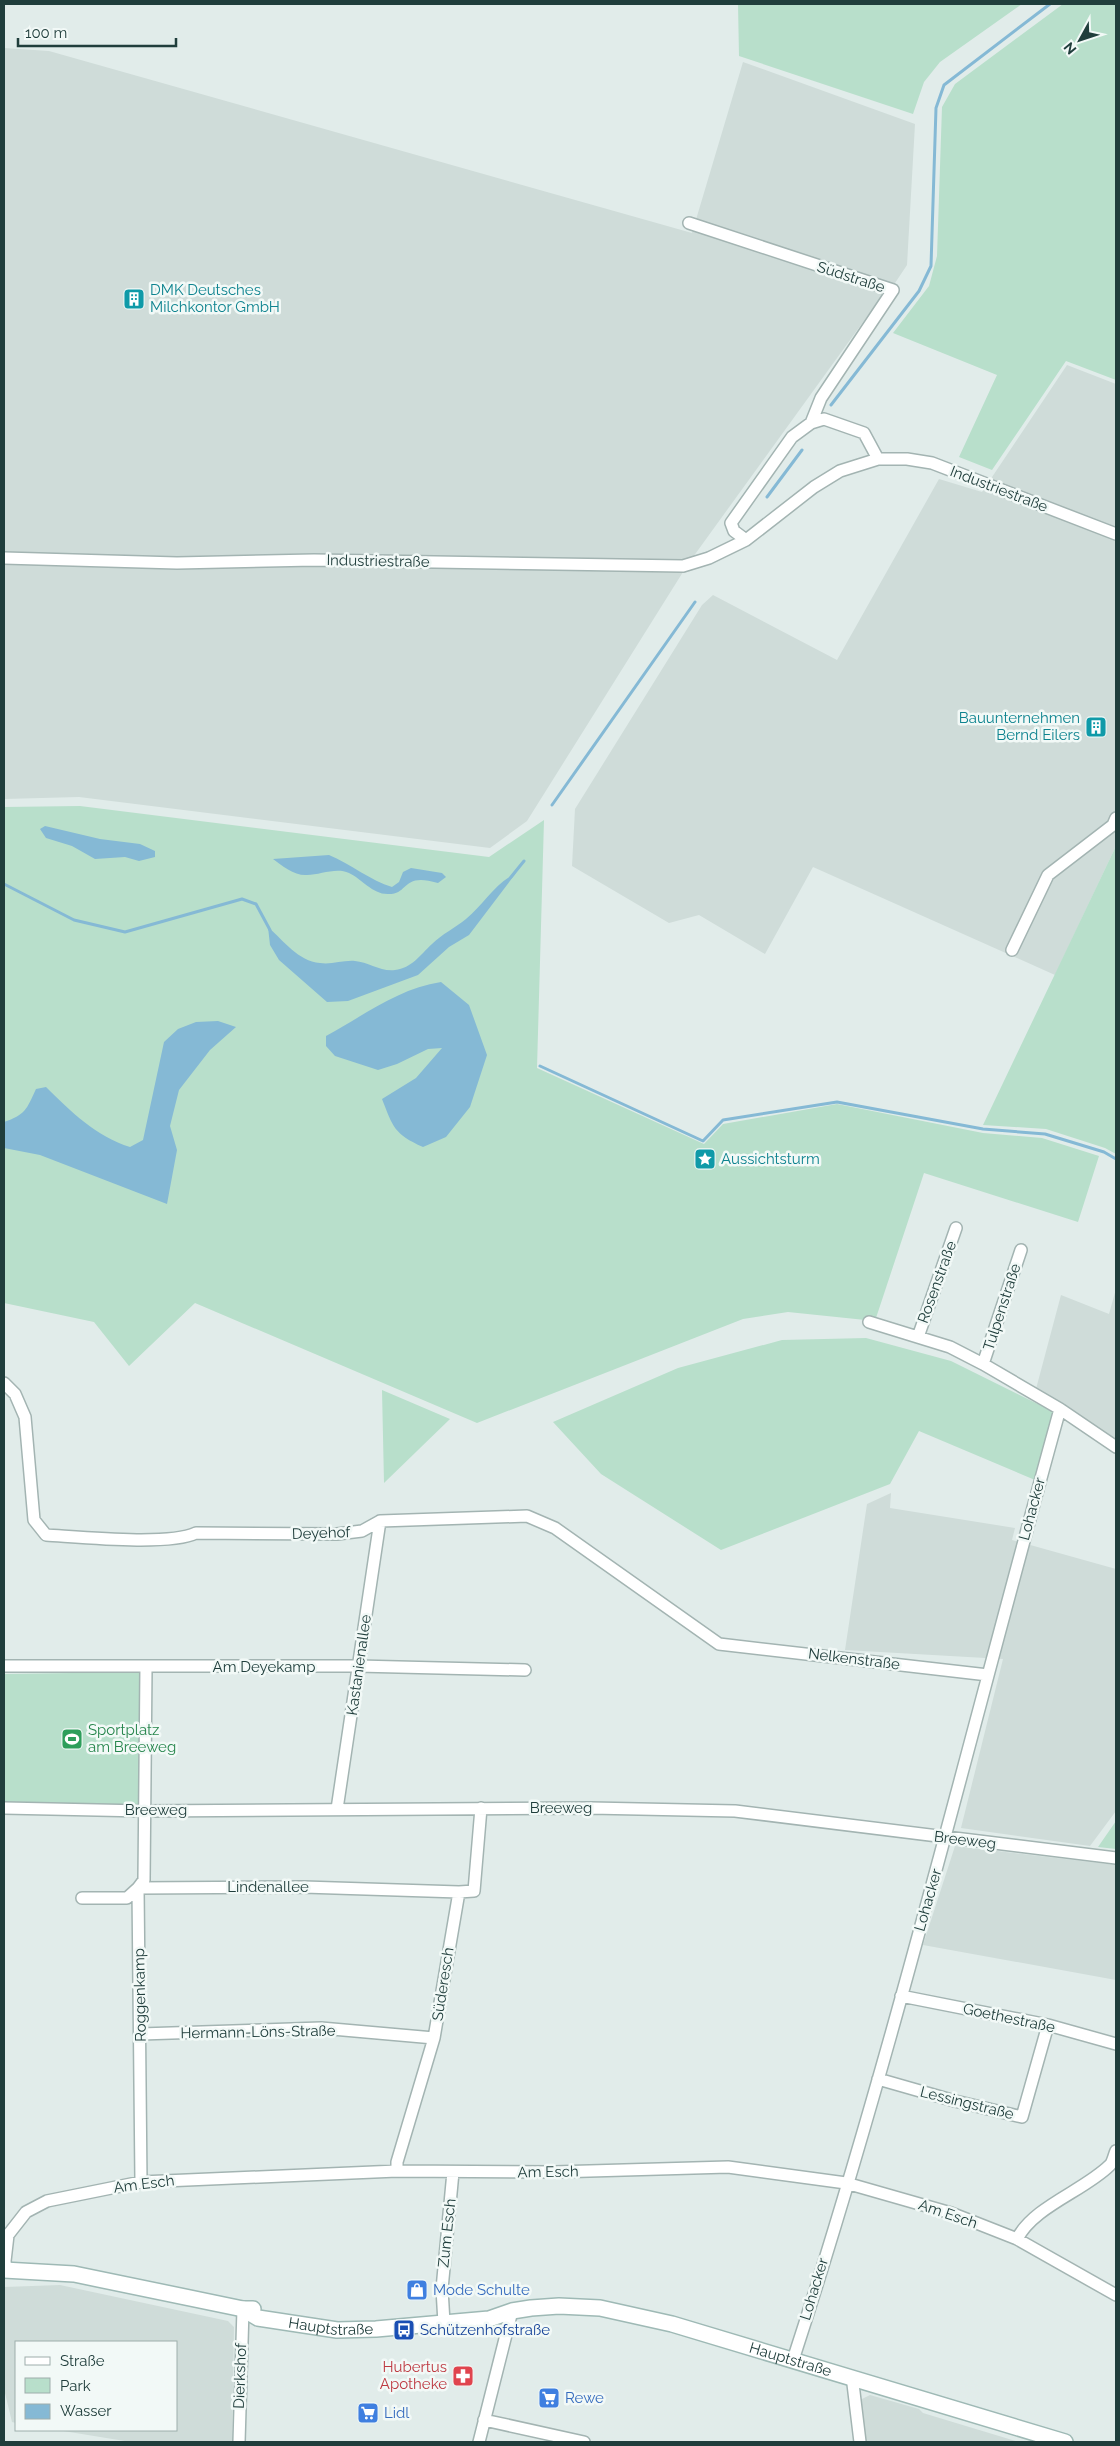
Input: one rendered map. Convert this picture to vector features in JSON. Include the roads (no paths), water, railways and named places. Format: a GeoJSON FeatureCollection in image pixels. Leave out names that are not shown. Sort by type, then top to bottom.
{"type":"FeatureCollection","features":[{"type":"Feature","properties":{"kind":"main road","name":"Hauptstraße"},"geometry":{"type":"LineString","coordinates":[[5,2270],[74,2274],[243,2309],[258,2308],[301,2317],[338,2320],[443,2318],[488,2309],[512,2311],[559,2306],[600,2308],[632,2314],[793,2360],[1065,2442]]}},
{"type":"Feature","properties":{"kind":"street","name":"Südstraße"},"geometry":{"type":"LineString","coordinates":[[689,224],[893,290],[821,398],[811,423]]}},
{"type":"Feature","properties":{"kind":"street"},"geometry":{"type":"LineString","coordinates":[[746,540],[734,531],[732,522],[792,437],[811,423],[824,419],[864,434],[878,458]]}},
{"type":"Feature","properties":{"kind":"street","name":"Industriestraße"},"geometry":{"type":"LineString","coordinates":[[4,558],[177,562],[314,560],[683,566],[709,558],[746,540],[814,488],[840,472],[878,458],[907,459],[932,463],[1116,534]]}},
{"type":"Feature","properties":{"kind":"street"},"geometry":{"type":"LineString","coordinates":[[1012,950],[1048,875],[1113,825],[1116,818]]}},
{"type":"Feature","properties":{"kind":"street","name":"Rosenstraße"},"geometry":{"type":"LineString","coordinates":[[918,1336],[956,1228]]}},
{"type":"Feature","properties":{"kind":"street","name":"Tulpenstraße"},"geometry":{"type":"LineString","coordinates":[[983,1364],[1021,1250]]}},
{"type":"Feature","properties":{"kind":"street"},"geometry":{"type":"LineString","coordinates":[[869,1322],[950,1347],[1060,1409],[1116,1447]]}},
{"type":"Feature","properties":{"kind":"street","name":"Deyehof"},"geometry":{"type":"LineString","coordinates":[[4,1383],[15,1394],[25,1417],[34,1520],[46,1535],[149,1539],[187,1538],[196,1533],[337,1534],[362,1531],[380,1521],[527,1516],[555,1528],[719,1644]]}},
{"type":"Feature","properties":{"kind":"street","name":"Lohacker"},"geometry":{"type":"LineString","coordinates":[[793,2360],[878,2080],[946,1838],[1060,1409]]}},
{"type":"Feature","properties":{"kind":"street","name":"Kastanienallee"},"geometry":{"type":"LineString","coordinates":[[337,1809],[380,1521]]}},
{"type":"Feature","properties":{"kind":"street","name":"Nelkenstraße"},"geometry":{"type":"LineString","coordinates":[[719,1644],[988,1675]]}},
{"type":"Feature","properties":{"kind":"street","name":"Am Deyekamp"},"geometry":{"type":"LineString","coordinates":[[4,1666],[146,1668],[358,1666],[525,1670]]}},
{"type":"Feature","properties":{"kind":"street","name":"Roggenkamp"},"geometry":{"type":"LineString","coordinates":[[141,2182],[141,2034],[138,1888],[144,1880],[146,1668]]}},
{"type":"Feature","properties":{"kind":"street","name":"Breeweg"},"geometry":{"type":"LineString","coordinates":[[4,1808],[144,1811],[481,1808],[735,1811],[1116,1858]]}},
{"type":"Feature","properties":{"kind":"street"},"geometry":{"type":"LineString","coordinates":[[458,1892],[474,1892],[481,1808]]}},
{"type":"Feature","properties":{"kind":"street","name":"Lindenallee"},"geometry":{"type":"LineString","coordinates":[[82,1898],[127,1898],[138,1888],[304,1887],[458,1892]]}},
{"type":"Feature","properties":{"kind":"street","name":"Süderesch"},"geometry":{"type":"LineString","coordinates":[[397,2171],[397,2162],[434,2038],[458,1892]]}},
{"type":"Feature","properties":{"kind":"street","name":"Goethestraße"},"geometry":{"type":"LineString","coordinates":[[901,1996],[1048,2025],[1116,2044]]}},
{"type":"Feature","properties":{"kind":"street","name":"Lessingstraße"},"geometry":{"type":"LineString","coordinates":[[878,2080],[1022,2117],[1048,2025]]}},
{"type":"Feature","properties":{"kind":"street","name":"Hermann-Löns-Straße"},"geometry":{"type":"LineString","coordinates":[[141,2034],[321,2028],[434,2038]]}},
{"type":"Feature","properties":{"kind":"street"},"geometry":{"type":"LineString","coordinates":[[1017,2239],[1021,2230],[1111,2164],[1116,2151]]}},
{"type":"Feature","properties":{"kind":"street","name":"Am Esch"},"geometry":{"type":"LineString","coordinates":[[5,2270],[8,2235],[26,2212],[47,2201],[141,2182],[397,2171],[555,2172],[728,2167],[846,2183],[951,2213],[1017,2239],[1116,2295]]}},
{"type":"Feature","properties":{"kind":"street","name":"Zum Esch"},"geometry":{"type":"LineString","coordinates":[[443,2318],[442,2289],[453,2172]]}},
{"type":"Feature","properties":{"kind":"street","name":"Dierkshof"},"geometry":{"type":"LineString","coordinates":[[239,2442],[243,2309]]}},
{"type":"Feature","properties":{"kind":"street"},"geometry":{"type":"LineString","coordinates":[[478,2442],[512,2311]]}},
{"type":"Feature","properties":{"kind":"street"},"geometry":{"type":"LineString","coordinates":[[855,2379],[853,2384],[860,2442]]}},
{"type":"Feature","properties":{"kind":"street"},"geometry":{"type":"LineString","coordinates":[[484,2420],[584,2442]]}},
{"type":"Feature","properties":{"kind":"water"},"geometry":{"type":"Polygon","coordinates":[[[45,826],[100,839],[140,844],[155,851],[155,857],[139,861],[125,857],[95,859],[72,846],[46,838],[40,829],[45,826]]]}},
{"type":"Feature","properties":{"kind":"water"},"geometry":{"type":"Polygon","coordinates":[[[329,855],[376,881],[392,887],[399,882],[403,872],[411,868],[442,873],[446,877],[438,883],[418,880],[395,893],[383,894],[344,871],[302,875],[289,870],[273,859],[329,855]]]}},
{"type":"Feature","properties":{"kind":"water"},"geometry":{"type":"Polygon","coordinates":[[[516,873],[469,935],[449,947],[418,975],[348,1001],[327,1002],[279,960],[270,945],[268,927],[298,954],[312,961],[333,963],[355,961],[385,970],[401,969],[411,964],[436,940],[466,919],[495,888],[516,873]]]}},
{"type":"Feature","properties":{"kind":"water"},"geometry":{"type":"Polygon","coordinates":[[[441,982],[469,1005],[487,1055],[470,1107],[446,1137],[423,1147],[406,1138],[396,1129],[382,1099],[416,1078],[442,1048],[428,1049],[397,1064],[378,1070],[335,1056],[326,1046],[326,1036],[396,996],[426,985],[441,982]]]}},
{"type":"Feature","properties":{"kind":"water"},"geometry":{"type":"Polygon","coordinates":[[[218,1021],[236,1027],[210,1050],[179,1090],[170,1126],[177,1150],[167,1204],[40,1155],[4,1148],[4,1122],[21,1114],[30,1102],[36,1089],[46,1087],[74,1114],[106,1137],[130,1147],[143,1140],[164,1042],[178,1029],[196,1022],[218,1021]]]}},
{"type":"Feature","properties":{"kind":"waterway"},"geometry":{"type":"LineString","coordinates":[[831,405],[919,291],[931,266],[936,108],[944,85],[1050,4]]}},
{"type":"Feature","properties":{"kind":"waterway"},"geometry":{"type":"LineString","coordinates":[[767,497],[802,450]]}},
{"type":"Feature","properties":{"kind":"waterway"},"geometry":{"type":"LineString","coordinates":[[552,805],[695,602]]}},
{"type":"Feature","properties":{"kind":"waterway"},"geometry":{"type":"LineString","coordinates":[[511,877],[524,861]]}},
{"type":"Feature","properties":{"kind":"waterway"},"geometry":{"type":"LineString","coordinates":[[4,884],[74,920],[125,932],[242,899],[256,904],[270,930]]}},
{"type":"Feature","properties":{"kind":"waterway"},"geometry":{"type":"LineString","coordinates":[[540,1066],[703,1141],[723,1120],[837,1102],[983,1129],[1045,1134],[1104,1152],[1116,1159]]}},
{"type":"Feature","properties":{"kind":"place","name":"DMK Deutsches Milchkontor GmbH"},"geometry":{"type":"Point","coordinates":[134,299]}},
{"type":"Feature","properties":{"kind":"place","name":"Bauunternehmen Bernd Eilers"},"geometry":{"type":"Point","coordinates":[1096,727]}},
{"type":"Feature","properties":{"kind":"place","name":"Aussichtsturm"},"geometry":{"type":"Point","coordinates":[705,1159]}},
{"type":"Feature","properties":{"kind":"place","name":"Sportplatz am Breeweg"},"geometry":{"type":"Point","coordinates":[72,1739]}},
{"type":"Feature","properties":{"kind":"place","name":"Mode Schulte"},"geometry":{"type":"Point","coordinates":[417,2290]}},
{"type":"Feature","properties":{"kind":"place","name":"Schützenhofstraße"},"geometry":{"type":"Point","coordinates":[404,2330]}},
{"type":"Feature","properties":{"kind":"place","name":"Hubertus Apotheke"},"geometry":{"type":"Point","coordinates":[463,2376]}},
{"type":"Feature","properties":{"kind":"place","name":"Rewe"},"geometry":{"type":"Point","coordinates":[549,2398]}},
{"type":"Feature","properties":{"kind":"place","name":"Lidl"},"geometry":{"type":"Point","coordinates":[368,2413]}}]}
